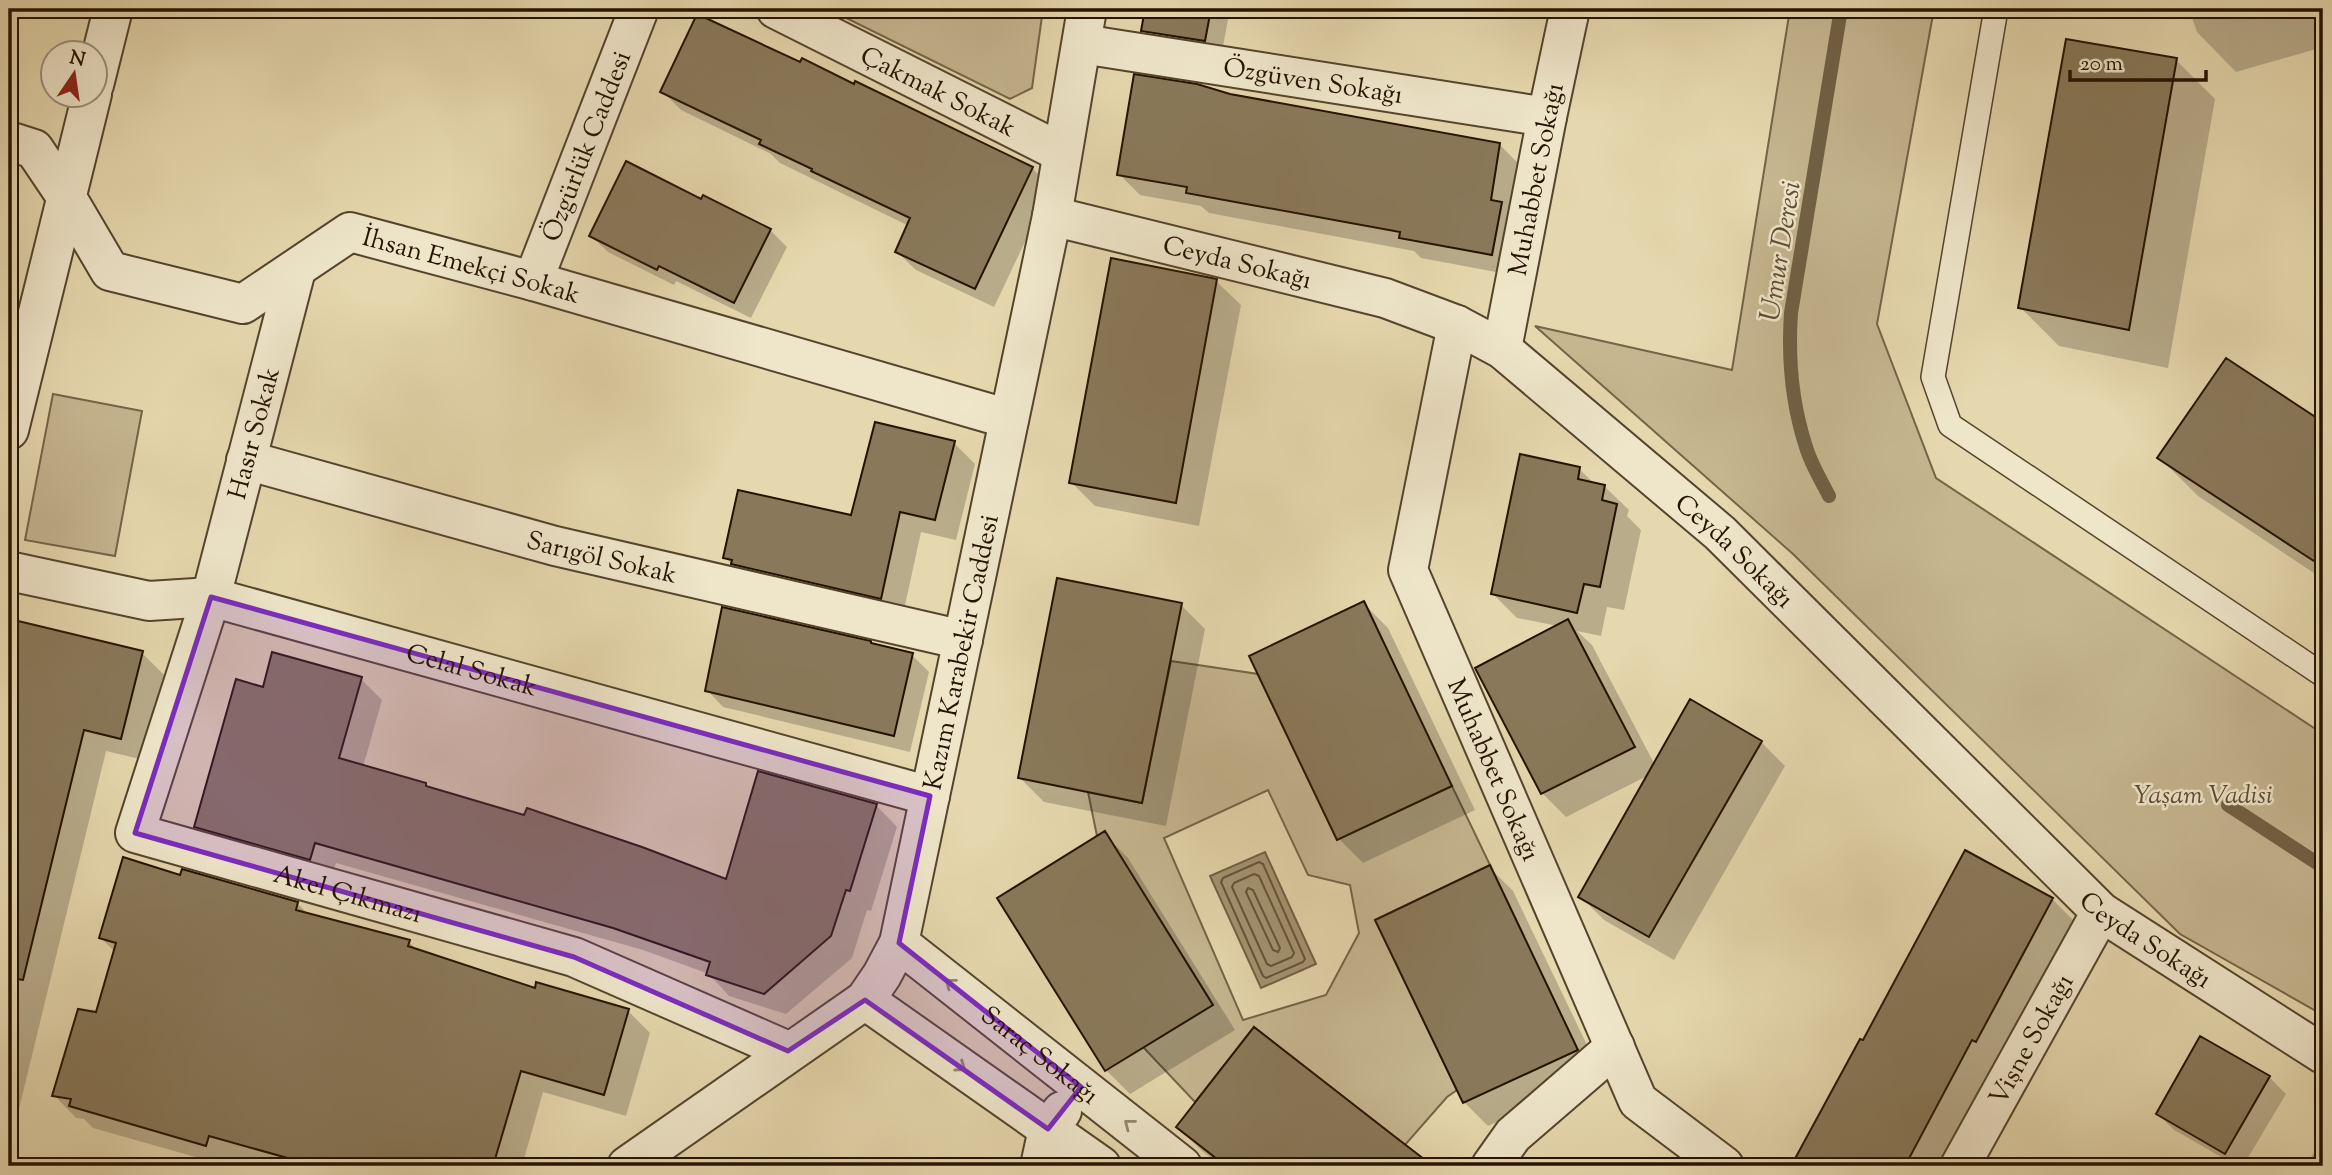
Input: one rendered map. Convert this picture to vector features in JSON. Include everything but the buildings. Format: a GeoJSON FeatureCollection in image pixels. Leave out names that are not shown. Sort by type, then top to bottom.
{"type":"FeatureCollection","features":[{"type":"Feature","properties":{"kind":"street"},"geometry":{"type":"LineString","coordinates":[[106,38],[113,9]]}},
{"type":"Feature","properties":{"kind":"street","name":"Özgürlük Caddesi"},"geometry":{"type":"LineString","coordinates":[[533,281],[639,9]]}},
{"type":"Feature","properties":{"kind":"street","name":"Çakmak Sokak"},"geometry":{"type":"LineString","coordinates":[[776,9],[1062,153]]}},
{"type":"Feature","properties":{"kind":"street","name":"Muhabbet Sokağı"},"geometry":{"type":"LineString","coordinates":[[1502,349],[1570,9]]}},
{"type":"Feature","properties":{"kind":"street","name":"Kazım Karabekir Caddesi"},"geometry":{"type":"LineString","coordinates":[[627,1166],[788,1051],[865,1000],[899,943],[1052,216],[1085,26]]}},
{"type":"Feature","properties":{"kind":"street","name":"Özgüven Sokağı"},"geometry":{"type":"LineString","coordinates":[[1085,26],[1547,117]]}},
{"type":"Feature","properties":{"kind":"street"},"geometry":{"type":"LineString","coordinates":[[9,430],[89,108]]}},
{"type":"Feature","properties":{"kind":"street","name":"İhsan Emekçi Sokak"},"geometry":{"type":"LineString","coordinates":[[9,141],[33,149],[67,198],[110,271],[243,303],[350,232],[533,281],[1009,419]]}},
{"type":"Feature","properties":{"kind":"street","name":"Ceyda Sokağı"},"geometry":{"type":"LineString","coordinates":[[1052,216],[1385,298],[1457,325],[1502,349],[1720,533],[2101,912],[2323,1054]]}},
{"type":"Feature","properties":{"kind":"street","name":"Hasır Sokak"},"geometry":{"type":"LineString","coordinates":[[211,597],[296,270]]}},
{"type":"Feature","properties":{"kind":"street","name":"Muhabbet Sokağı"},"geometry":{"type":"LineString","coordinates":[[1457,325],[1408,570],[1639,1101],[1724,1166]]}},
{"type":"Feature","properties":{"kind":"street","name":"Sarıgöl Sokak"},"geometry":{"type":"LineString","coordinates":[[246,460],[555,546],[963,640]]}},
{"type":"Feature","properties":{"kind":"street","name":"Celal Sokak"},"geometry":{"type":"LineString","coordinates":[[9,571],[149,601],[211,597],[930,796]]}},
{"type":"Feature","properties":{"kind":"street","name":"Akel Çıkmazı"},"geometry":{"type":"LineString","coordinates":[[211,597],[135,833],[574,957],[788,1051]]}},
{"type":"Feature","properties":{"kind":"street","name":"Vişne Sokağı"},"geometry":{"type":"LineString","coordinates":[[1960,1166],[2101,912]]}},
{"type":"Feature","properties":{"kind":"street","name":"Saraç Sokağı"},"geometry":{"type":"LineString","coordinates":[[899,943],[1182,1166]]}},
{"type":"Feature","properties":{"kind":"street","name":"Saraç Sokağı"},"geometry":{"type":"LineString","coordinates":[[865,1000],[1101,1166]]}},
{"type":"Feature","properties":{"kind":"street"},"geometry":{"type":"LineString","coordinates":[[1491,1166],[1513,1135],[1615,1047]]}},
{"type":"Feature","properties":{"kind":"street"},"geometry":{"type":"LineString","coordinates":[[1040,1166],[1048,1129],[1081,1087]]}},
{"type":"Feature","properties":{"kind":"lane"},"geometry":{"type":"LineString","coordinates":[[1996,9],[1933,377],[1950,425],[2323,675]]}},
{"type":"Feature","properties":{"kind":"highlighted area"},"geometry":{"type":"Polygon","coordinates":[[[211,597],[930,796],[899,943],[1081,1087],[1048,1129],[865,1000],[788,1051],[574,957],[135,833],[211,597]]]}},
{"type":"Feature","properties":{"kind":"green space"},"geometry":{"type":"Polygon","coordinates":[[[828,9],[1043,9],[1032,88],[1010,99],[828,9]]]}},
{"type":"Feature","properties":{"kind":"green space","name":"Yaşam Vadisi"},"geometry":{"type":"Polygon","coordinates":[[[1790,9],[1934,9],[1877,324],[1936,478],[2323,734],[2323,1015],[2180,934],[1793,554],[1535,326],[1732,370],[1790,9]]]}},
{"type":"Feature","properties":{"kind":"green space"},"geometry":{"type":"Polygon","coordinates":[[[53,394],[142,411],[115,556],[25,540],[53,394]]]}},
{"type":"Feature","properties":{"kind":"green space"},"geometry":{"type":"Polygon","coordinates":[[[1171,661],[1258,674],[1337,840],[1452,786],[1490,865],[1375,920],[1457,1090],[1447,1097],[1405,1145],[1254,1027],[1195,1102],[1143,1047],[1212,1005],[1097,836],[1088,792],[1142,803],[1171,661]],[[1268,790],[1164,838],[1243,1020],[1326,995],[1359,933],[1350,885],[1308,875],[1268,790]]]}},
{"type":"Feature","properties":{"kind":"water"},"geometry":{"type":"Polygon","coordinates":[[[1265,852],[1316,964],[1261,988],[1210,876],[1265,852]]]}},
{"type":"Feature","properties":{"kind":"waterway","name":"Umur Deresi"},"geometry":{"type":"LineString","coordinates":[[1829,496],[1813,466],[1797,414],[1792,380],[1790,330],[1841,9]]}},
{"type":"Feature","properties":{"kind":"waterway","name":"Umur Deresi"},"geometry":{"type":"LineString","coordinates":[[2228,805],[2323,867]]}}]}
